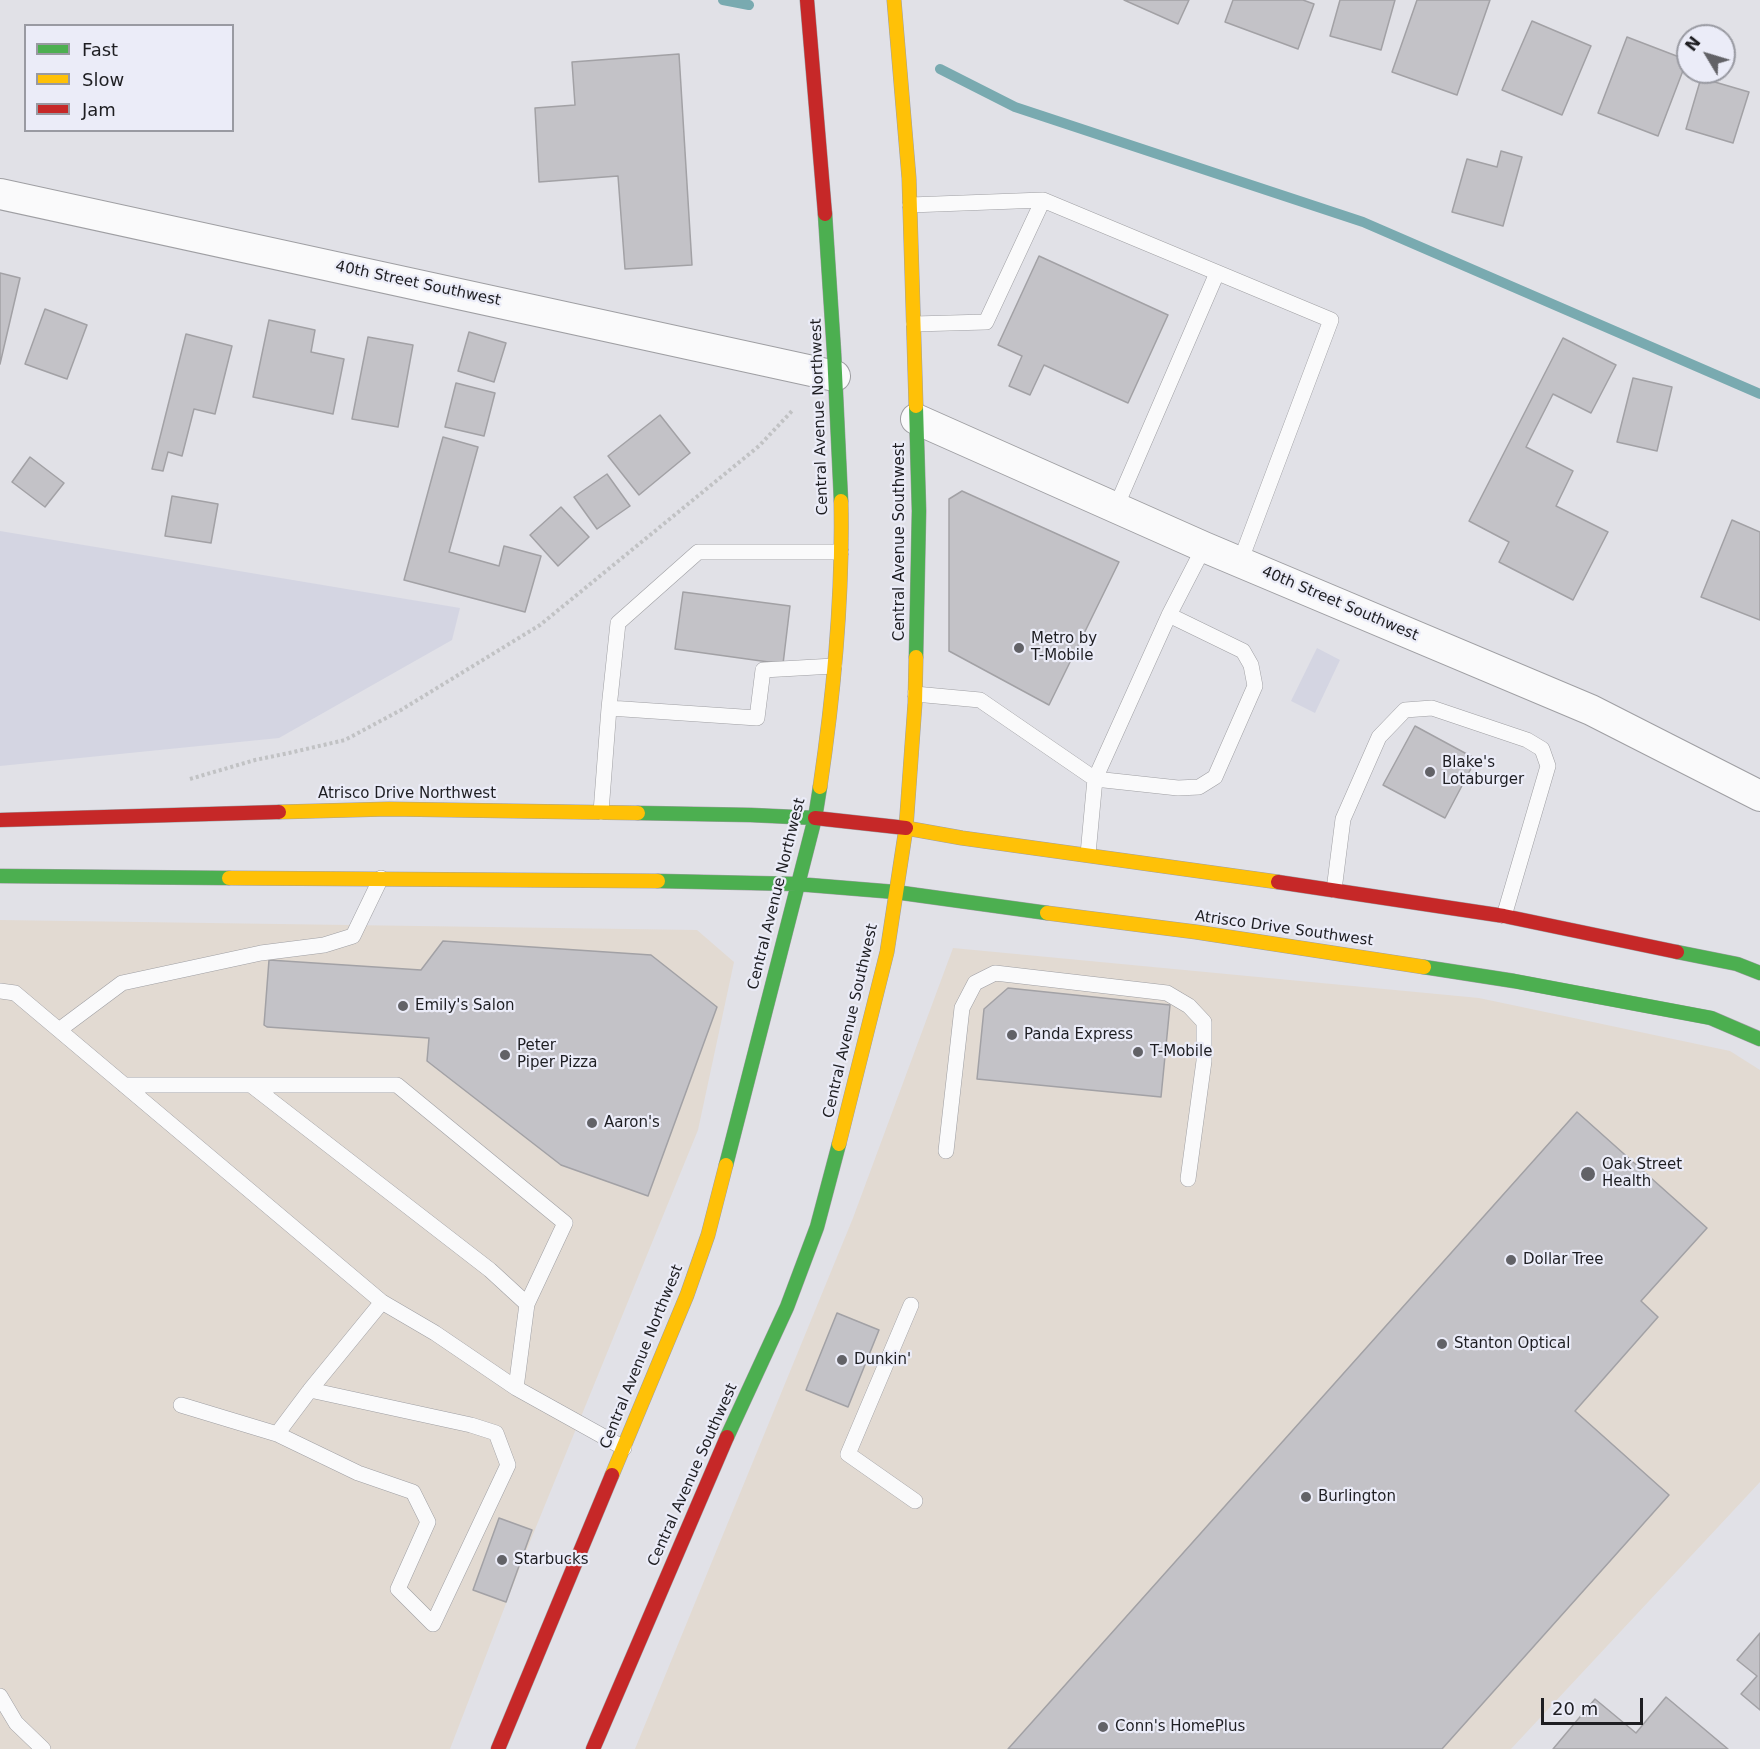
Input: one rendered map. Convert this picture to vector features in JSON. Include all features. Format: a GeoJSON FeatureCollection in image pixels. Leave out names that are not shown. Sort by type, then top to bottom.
{"type":"FeatureCollection","features":[{"type":"Feature","properties":{"kind":"main road","name":"Central Avenue Northwest"},"geometry":{"type":"LineString","coordinates":[[498,1749],[687,1295],[708,1236],[815,818],[826,753],[841,552],[836,376],[807,0]]}},
{"type":"Feature","properties":{"kind":"main road","name":"Central Avenue Southwest"},"geometry":{"type":"LineString","coordinates":[[593,1749],[708,1480],[787,1307],[817,1227],[849,1107],[886,952],[906,828],[915,694],[919,510],[910,205],[894,0]]}},
{"type":"Feature","properties":{"kind":"main road","name":"Atrisco Drive Northwest"},"geometry":{"type":"LineString","coordinates":[[0,820],[389,809],[815,818]]}},
{"type":"Feature","properties":{"kind":"main road"},"geometry":{"type":"LineString","coordinates":[[815,818],[906,828],[1504,916],[1737,964],[1760,973]]}},
{"type":"Feature","properties":{"kind":"main road"},"geometry":{"type":"LineString","coordinates":[[0,876],[381,878],[797,884]]}},
{"type":"Feature","properties":{"kind":"main road","name":"Atrisco Drive Southwest"},"geometry":{"type":"LineString","coordinates":[[797,884],[896,892],[1196,932],[1514,981],[1711,1018],[1760,1039]]}},
{"type":"Feature","properties":{"kind":"street","name":"40th Street Southwest"},"geometry":{"type":"LineString","coordinates":[[0,194],[836,376]]}},
{"type":"Feature","properties":{"kind":"street","name":"40th Street Southwest"},"geometry":{"type":"LineString","coordinates":[[916,419],[1204,547],[1591,710],[1760,796]]}},
{"type":"Feature","properties":{"kind":"lane"},"geometry":{"type":"LineString","coordinates":[[910,205],[1043,200],[1331,320],[1240,562]]}},
{"type":"Feature","properties":{"kind":"lane"},"geometry":{"type":"LineString","coordinates":[[914,324],[986,322],[1043,200]]}},
{"type":"Feature","properties":{"kind":"lane"},"geometry":{"type":"LineString","coordinates":[[1116,507],[1217,273]]}},
{"type":"Feature","properties":{"kind":"lane"},"geometry":{"type":"LineString","coordinates":[[1088,854],[1095,779],[1169,615],[1204,547]]}},
{"type":"Feature","properties":{"kind":"lane"},"geometry":{"type":"LineString","coordinates":[[601,812],[618,623],[698,552],[841,552]]}},
{"type":"Feature","properties":{"kind":"lane"},"geometry":{"type":"LineString","coordinates":[[915,694],[980,700],[1095,779],[1178,788],[1199,787],[1215,777],[1254,686],[1251,665],[1243,651],[1169,615]]}},
{"type":"Feature","properties":{"kind":"lane"},"geometry":{"type":"LineString","coordinates":[[609,708],[757,718],[763,670],[834,666]]}},
{"type":"Feature","properties":{"kind":"lane"},"geometry":{"type":"LineString","coordinates":[[1334,890],[1343,819],[1379,737],[1405,710],[1432,708],[1527,740],[1542,749],[1548,766],[1504,916]]}},
{"type":"Feature","properties":{"kind":"lane"},"geometry":{"type":"LineString","coordinates":[[59,1030],[122,983],[261,952],[324,945],[353,936],[381,878]]}},
{"type":"Feature","properties":{"kind":"lane"},"geometry":{"type":"LineString","coordinates":[[946,1151],[962,1008],[975,983],[995,973],[1167,993],[1190,1006],[1204,1022],[1204,1061],[1188,1179]]}},
{"type":"Feature","properties":{"kind":"lane"},"geometry":{"type":"LineString","coordinates":[[0,991],[15,993],[382,1302],[435,1333],[516,1388],[624,1448]]}},
{"type":"Feature","properties":{"kind":"lane"},"geometry":{"type":"LineString","coordinates":[[124,1085],[397,1085],[565,1223],[527,1304],[516,1388]]}},
{"type":"Feature","properties":{"kind":"lane"},"geometry":{"type":"LineString","coordinates":[[251,1085],[490,1270],[527,1304]]}},
{"type":"Feature","properties":{"kind":"lane"},"geometry":{"type":"LineString","coordinates":[[277,1434],[382,1302]]}},
{"type":"Feature","properties":{"kind":"lane"},"geometry":{"type":"LineString","coordinates":[[911,1305],[848,1454],[915,1501]]}},
{"type":"Feature","properties":{"kind":"lane"},"geometry":{"type":"LineString","coordinates":[[181,1405],[277,1434],[358,1473],[413,1492],[428,1522],[398,1589],[434,1624],[508,1465],[496,1433],[471,1425],[310,1390]]}},
{"type":"Feature","properties":{"kind":"lane"},"geometry":{"type":"LineString","coordinates":[[0,1696],[16,1723],[43,1749]]}},
{"type":"Feature","properties":{"kind":"path"},"geometry":{"type":"LineString","coordinates":[[182,781],[255,760],[345,740],[411,704],[540,625],[759,446],[792,411]]}},
{"type":"Feature","properties":{"kind":"shaded area"},"geometry":{"type":"Polygon","coordinates":[[[0,531],[460,608],[452,640],[279,738],[0,766],[0,531]]]}},
{"type":"Feature","properties":{"kind":"shaded area"},"geometry":{"type":"Polygon","coordinates":[[[1317,648],[1340,660],[1315,713],[1291,701],[1317,648]]]}},
{"type":"Feature","properties":{"kind":"shaded area"},"geometry":{"type":"Polygon","coordinates":[[[0,920],[697,930],[734,962],[698,1130],[527,1549],[450,1749],[0,1749],[0,920]]]}},
{"type":"Feature","properties":{"kind":"shaded area"},"geometry":{"type":"Polygon","coordinates":[[[953,948],[1479,998],[1730,1051],[1760,1070],[1760,1482],[1511,1749],[635,1749],[853,1218],[953,948]]]}},
{"type":"Feature","properties":{"kind":"building"},"geometry":{"type":"Polygon","coordinates":[[[1124,0],[1189,0],[1178,24],[1124,0]]]}},
{"type":"Feature","properties":{"kind":"building"},"geometry":{"type":"Polygon","coordinates":[[[1233,0],[1303,0],[1314,4],[1298,49],[1225,22],[1233,0]]]}},
{"type":"Feature","properties":{"kind":"building"},"geometry":{"type":"Polygon","coordinates":[[[1340,0],[1395,0],[1381,50],[1330,36],[1340,0]]]}},
{"type":"Feature","properties":{"kind":"building"},"geometry":{"type":"Polygon","coordinates":[[[1417,0],[1490,0],[1457,95],[1392,72],[1417,0]]]}},
{"type":"Feature","properties":{"kind":"building"},"geometry":{"type":"Polygon","coordinates":[[[1532,21],[1591,46],[1562,115],[1502,90],[1532,21]]]}},
{"type":"Feature","properties":{"kind":"building"},"geometry":{"type":"Polygon","coordinates":[[[1627,37],[1676,56],[1676,84],[1678,84],[1658,136],[1598,113],[1627,37]]]}},
{"type":"Feature","properties":{"kind":"building"},"geometry":{"type":"Polygon","coordinates":[[[679,54],[692,265],[625,269],[618,176],[539,182],[535,108],[575,105],[572,62],[679,54]]]}},
{"type":"Feature","properties":{"kind":"building"},"geometry":{"type":"Polygon","coordinates":[[[1699,84],[1722,84],[1749,92],[1733,143],[1686,129],[1699,84]]]}},
{"type":"Feature","properties":{"kind":"building"},"geometry":{"type":"Polygon","coordinates":[[[1501,151],[1522,157],[1503,226],[1452,212],[1467,159],[1497,167],[1501,151]]]}},
{"type":"Feature","properties":{"kind":"building"},"geometry":{"type":"Polygon","coordinates":[[[1039,256],[1168,315],[1128,403],[1044,365],[1030,395],[1009,386],[1022,356],[998,345],[1039,256]]]}},
{"type":"Feature","properties":{"kind":"building"},"geometry":{"type":"Polygon","coordinates":[[[0,273],[20,278],[0,364],[0,273]]]}},
{"type":"Feature","properties":{"kind":"building"},"geometry":{"type":"Polygon","coordinates":[[[45,309],[87,325],[67,379],[25,364],[45,309]]]}},
{"type":"Feature","properties":{"kind":"building"},"geometry":{"type":"Polygon","coordinates":[[[269,320],[315,330],[311,352],[344,359],[333,414],[253,397],[269,320]]]}},
{"type":"Feature","properties":{"kind":"building"},"geometry":{"type":"Polygon","coordinates":[[[469,332],[506,343],[494,382],[458,371],[469,332]]]}},
{"type":"Feature","properties":{"kind":"building"},"geometry":{"type":"Polygon","coordinates":[[[186,334],[232,346],[215,414],[194,409],[182,456],[168,452],[163,471],[152,469],[186,334]]]}},
{"type":"Feature","properties":{"kind":"building"},"geometry":{"type":"Polygon","coordinates":[[[368,337],[413,345],[398,427],[352,419],[368,337]]]}},
{"type":"Feature","properties":{"kind":"building"},"geometry":{"type":"Polygon","coordinates":[[[1563,338],[1616,365],[1591,413],[1553,394],[1526,447],[1573,471],[1556,506],[1608,532],[1573,600],[1499,562],[1509,542],[1469,521],[1563,338]]]}},
{"type":"Feature","properties":{"kind":"building"},"geometry":{"type":"Polygon","coordinates":[[[1633,378],[1672,387],[1657,451],[1617,442],[1633,378]]]}},
{"type":"Feature","properties":{"kind":"building"},"geometry":{"type":"Polygon","coordinates":[[[456,383],[495,393],[484,436],[445,427],[456,383]]]}},
{"type":"Feature","properties":{"kind":"building"},"geometry":{"type":"Polygon","coordinates":[[[660,415],[690,453],[639,495],[608,456],[660,415]]]}},
{"type":"Feature","properties":{"kind":"building"},"geometry":{"type":"Polygon","coordinates":[[[443,437],[478,447],[449,552],[499,566],[504,546],[541,556],[525,612],[404,580],[443,437]]]}},
{"type":"Feature","properties":{"kind":"building"},"geometry":{"type":"Polygon","coordinates":[[[30,457],[64,483],[45,507],[12,482],[30,457]]]}},
{"type":"Feature","properties":{"kind":"building"},"geometry":{"type":"Polygon","coordinates":[[[607,474],[630,506],[597,529],[574,497],[607,474]]]}},
{"type":"Feature","properties":{"kind":"building"},"geometry":{"type":"Polygon","coordinates":[[[962,491],[1119,562],[1049,705],[949,651],[949,499],[962,491]]]}},
{"type":"Feature","properties":{"kind":"building"},"geometry":{"type":"Polygon","coordinates":[[[172,496],[218,504],[211,543],[165,536],[172,496]]]}},
{"type":"Feature","properties":{"kind":"building"},"geometry":{"type":"Polygon","coordinates":[[[561,507],[589,537],[558,566],[530,535],[561,507]]]}},
{"type":"Feature","properties":{"kind":"building"},"geometry":{"type":"Polygon","coordinates":[[[1732,520],[1760,532],[1760,620],[1701,597],[1732,520]]]}},
{"type":"Feature","properties":{"kind":"building"},"geometry":{"type":"Polygon","coordinates":[[[683,592],[790,606],[783,664],[675,649],[683,592]]]}},
{"type":"Feature","properties":{"kind":"building","name":"Blake's Lotaburger"},"geometry":{"type":"Polygon","coordinates":[[[1415,726],[1476,759],[1445,818],[1383,785],[1415,726]]]}},
{"type":"Feature","properties":{"kind":"building"},"geometry":{"type":"Polygon","coordinates":[[[443,941],[651,955],[717,1007],[648,1196],[561,1165],[427,1061],[429,1038],[264,1025],[269,960],[421,970],[443,941]]]}},
{"type":"Feature","properties":{"kind":"building"},"geometry":{"type":"Polygon","coordinates":[[[1008,988],[1170,1005],[1161,1097],[977,1079],[984,1009],[1008,988]]]}},
{"type":"Feature","properties":{"kind":"building"},"geometry":{"type":"Polygon","coordinates":[[[1577,1112],[1707,1228],[1641,1301],[1658,1317],[1575,1411],[1669,1495],[1442,1749],[1008,1749],[1577,1112]]]}},
{"type":"Feature","properties":{"kind":"building","name":"Dunkin'"},"geometry":{"type":"Polygon","coordinates":[[[837,1313],[879,1330],[848,1407],[806,1390],[837,1313]]]}},
{"type":"Feature","properties":{"kind":"building","name":"Starbucks"},"geometry":{"type":"Polygon","coordinates":[[[499,1518],[532,1530],[506,1602],[473,1590],[499,1518]]]}},
{"type":"Feature","properties":{"kind":"building"},"geometry":{"type":"Polygon","coordinates":[[[1760,1633],[1760,1710],[1741,1694],[1757,1676],[1737,1660],[1760,1633]]]}},
{"type":"Feature","properties":{"kind":"building"},"geometry":{"type":"Polygon","coordinates":[[[1666,1697],[1728,1749],[1553,1749],[1595,1699],[1636,1733],[1666,1697]]]}},
{"type":"Feature","properties":{"kind":"waterway"},"geometry":{"type":"LineString","coordinates":[[723,0],[749,5]]}},
{"type":"Feature","properties":{"kind":"waterway"},"geometry":{"type":"LineString","coordinates":[[940,69],[1015,107],[1363,222],[1760,394]]}},
{"type":"Feature","properties":{"kind":"traffic: fast"},"geometry":{"type":"LineString","coordinates":[[825,214],[841,501]]}},
{"type":"Feature","properties":{"kind":"traffic: fast"},"geometry":{"type":"LineString","coordinates":[[916,406],[919,511],[916,657]]}},
{"type":"Feature","properties":{"kind":"traffic: fast"},"geometry":{"type":"LineString","coordinates":[[726,1165],[815,818],[820,787]]}},
{"type":"Feature","properties":{"kind":"traffic: fast"},"geometry":{"type":"LineString","coordinates":[[638,813],[815,818]]}},
{"type":"Feature","properties":{"kind":"traffic: fast"},"geometry":{"type":"LineString","coordinates":[[0,876],[229,878]]}},
{"type":"Feature","properties":{"kind":"traffic: fast"},"geometry":{"type":"LineString","coordinates":[[658,881],[797,884],[895,892],[1047,913]]}},
{"type":"Feature","properties":{"kind":"traffic: fast"},"geometry":{"type":"LineString","coordinates":[[1677,952],[1737,964],[1760,973]]}},
{"type":"Feature","properties":{"kind":"traffic: fast"},"geometry":{"type":"LineString","coordinates":[[1424,967],[1514,981],[1711,1018],[1760,1039]]}},
{"type":"Feature","properties":{"kind":"traffic: fast"},"geometry":{"type":"LineString","coordinates":[[727,1437],[787,1307],[817,1227],[839,1144]]}},
{"type":"Feature","properties":{"kind":"traffic: slow"},"geometry":{"type":"LineString","coordinates":[[894,0],[909,178],[916,406]]}},
{"type":"Feature","properties":{"kind":"traffic: slow"},"geometry":{"type":"LineString","coordinates":[[820,787],[836,644],[841,573],[841,501]]}},
{"type":"Feature","properties":{"kind":"traffic: slow"},"geometry":{"type":"LineString","coordinates":[[839,1144],[887,952],[906,828],[916,657]]}},
{"type":"Feature","properties":{"kind":"traffic: slow"},"geometry":{"type":"LineString","coordinates":[[279,812],[389,809],[638,813]]}},
{"type":"Feature","properties":{"kind":"traffic: slow"},"geometry":{"type":"LineString","coordinates":[[906,828],[962,838],[1278,882]]}},
{"type":"Feature","properties":{"kind":"traffic: slow"},"geometry":{"type":"LineString","coordinates":[[229,878],[658,881]]}},
{"type":"Feature","properties":{"kind":"traffic: slow"},"geometry":{"type":"LineString","coordinates":[[1047,913],[1196,932],[1424,967]]}},
{"type":"Feature","properties":{"kind":"traffic: slow"},"geometry":{"type":"LineString","coordinates":[[612,1475],[687,1295],[708,1235],[726,1165]]}},
{"type":"Feature","properties":{"kind":"traffic: jam"},"geometry":{"type":"LineString","coordinates":[[807,0],[825,214]]}},
{"type":"Feature","properties":{"kind":"traffic: jam"},"geometry":{"type":"LineString","coordinates":[[0,820],[279,812]]}},
{"type":"Feature","properties":{"kind":"traffic: jam"},"geometry":{"type":"LineString","coordinates":[[815,818],[906,828]]}},
{"type":"Feature","properties":{"kind":"traffic: jam"},"geometry":{"type":"LineString","coordinates":[[1278,882],[1504,916],[1677,952]]}},
{"type":"Feature","properties":{"kind":"traffic: jam"},"geometry":{"type":"LineString","coordinates":[[593,1749],[727,1437]]}},
{"type":"Feature","properties":{"kind":"traffic: jam"},"geometry":{"type":"LineString","coordinates":[[498,1749],[612,1475]]}},
{"type":"Feature","properties":{"kind":"place","name":"Metro by T-Mobile"},"geometry":{"type":"Point","coordinates":[1019,648]}},
{"type":"Feature","properties":{"kind":"place","name":"Blake's Lotaburger"},"geometry":{"type":"Point","coordinates":[1430,772]}},
{"type":"Feature","properties":{"kind":"place","name":"Emily's Salon"},"geometry":{"type":"Point","coordinates":[403,1006]}},
{"type":"Feature","properties":{"kind":"place","name":"Panda Express"},"geometry":{"type":"Point","coordinates":[1012,1035]}},
{"type":"Feature","properties":{"kind":"place","name":"T-Mobile"},"geometry":{"type":"Point","coordinates":[1138,1052]}},
{"type":"Feature","properties":{"kind":"place","name":"Peter Piper Pizza"},"geometry":{"type":"Point","coordinates":[505,1055]}},
{"type":"Feature","properties":{"kind":"place","name":"Aaron's"},"geometry":{"type":"Point","coordinates":[592,1123]}},
{"type":"Feature","properties":{"kind":"place","name":"Oak Street Health"},"geometry":{"type":"Point","coordinates":[1588,1174]}},
{"type":"Feature","properties":{"kind":"place","name":"Dollar Tree"},"geometry":{"type":"Point","coordinates":[1511,1260]}},
{"type":"Feature","properties":{"kind":"place","name":"Stanton Optical"},"geometry":{"type":"Point","coordinates":[1442,1344]}},
{"type":"Feature","properties":{"kind":"place","name":"Dunkin'"},"geometry":{"type":"Point","coordinates":[842,1360]}},
{"type":"Feature","properties":{"kind":"place","name":"Burlington"},"geometry":{"type":"Point","coordinates":[1306,1497]}},
{"type":"Feature","properties":{"kind":"place","name":"Starbucks"},"geometry":{"type":"Point","coordinates":[502,1560]}},
{"type":"Feature","properties":{"kind":"place","name":"Conn's HomePlus"},"geometry":{"type":"Point","coordinates":[1103,1727]}}]}
